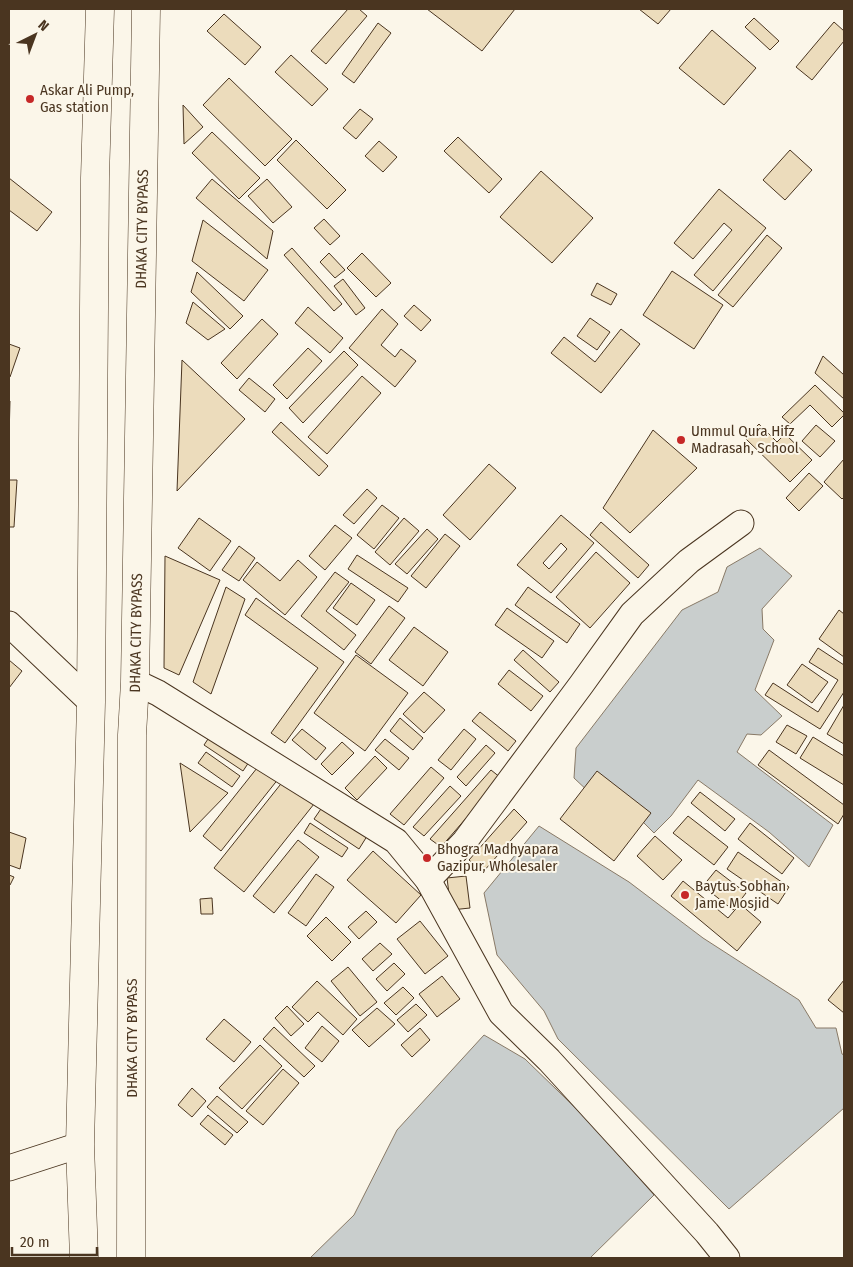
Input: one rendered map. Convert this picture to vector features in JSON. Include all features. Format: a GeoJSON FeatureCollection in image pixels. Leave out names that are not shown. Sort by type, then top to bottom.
{"type":"FeatureCollection","features":[{"type":"Feature","properties":{"kind":"highway"},"geometry":{"type":"LineString","coordinates":[[84,1258],[80,1145],[91,702],[95,198],[100,9]]}},
{"type":"Feature","properties":{"kind":"highway","name":"DHAKA CITY BYPASS"},"geometry":{"type":"LineString","coordinates":[[132,1258],[132,745],[135,682],[146,9]]}},
{"type":"Feature","properties":{"kind":"street"},"geometry":{"type":"LineString","coordinates":[[428,880],[465,841],[632,614],[688,561],[741,523]]}},
{"type":"Feature","properties":{"kind":"street"},"geometry":{"type":"LineString","coordinates":[[10,627],[91,702]]}},
{"type":"Feature","properties":{"kind":"street"},"geometry":{"type":"LineString","coordinates":[[135,682],[158,693],[396,841],[428,880],[500,1013],[549,1060],[707,1233],[727,1258]]}},
{"type":"Feature","properties":{"kind":"street"},"geometry":{"type":"LineString","coordinates":[[9,1168],[80,1145]]}},
{"type":"Feature","properties":{"kind":"shaded area"},"geometry":{"type":"Polygon","coordinates":[[[760,548],[792,576],[762,609],[763,629],[774,640],[755,690],[782,716],[761,735],[747,734],[737,752],[833,825],[809,867],[769,832],[698,780],[671,816],[654,833],[629,808],[606,808],[574,778],[576,748],[682,610],[718,592],[727,567],[760,548]]]}},
{"type":"Feature","properties":{"kind":"shaded area"},"geometry":{"type":"Polygon","coordinates":[[[539,826],[629,882],[703,938],[799,1000],[816,1028],[836,1028],[842,1054],[844,1055],[844,1108],[729,1209],[558,1039],[544,1011],[497,955],[484,893],[539,826]]]}},
{"type":"Feature","properties":{"kind":"shaded area"},"geometry":{"type":"Polygon","coordinates":[[[484,1035],[525,1059],[589,1121],[654,1195],[590,1258],[310,1258],[354,1215],[397,1130],[484,1035]]]}},
{"type":"Feature","properties":{"kind":"building"},"geometry":{"type":"Polygon","coordinates":[[[348,9],[359,9],[367,16],[326,64],[311,51],[348,9]]]}},
{"type":"Feature","properties":{"kind":"building"},"geometry":{"type":"Polygon","coordinates":[[[427,9],[515,9],[482,51],[427,9]]]}},
{"type":"Feature","properties":{"kind":"building"},"geometry":{"type":"Polygon","coordinates":[[[639,9],[671,9],[658,24],[639,9]]]}},
{"type":"Feature","properties":{"kind":"building"},"geometry":{"type":"Polygon","coordinates":[[[224,14],[261,47],[245,65],[207,31],[224,14]]]}},
{"type":"Feature","properties":{"kind":"building"},"geometry":{"type":"Polygon","coordinates":[[[754,18],[779,41],[770,50],[745,27],[754,18]]]}},
{"type":"Feature","properties":{"kind":"building"},"geometry":{"type":"Polygon","coordinates":[[[834,22],[844,31],[844,41],[812,80],[796,67],[834,22]]]}},
{"type":"Feature","properties":{"kind":"building"},"geometry":{"type":"Polygon","coordinates":[[[378,23],[391,33],[354,83],[342,74],[378,23]]]}},
{"type":"Feature","properties":{"kind":"building"},"geometry":{"type":"Polygon","coordinates":[[[712,30],[756,68],[724,105],[679,68],[712,30]]]}},
{"type":"Feature","properties":{"kind":"building"},"geometry":{"type":"Polygon","coordinates":[[[291,55],[328,89],[312,106],[275,72],[291,55]]]}},
{"type":"Feature","properties":{"kind":"building"},"geometry":{"type":"Polygon","coordinates":[[[229,78],[292,139],[265,166],[203,105],[229,78]]]}},
{"type":"Feature","properties":{"kind":"building"},"geometry":{"type":"Polygon","coordinates":[[[183,105],[203,127],[184,144],[183,105]]]}},
{"type":"Feature","properties":{"kind":"building"},"geometry":{"type":"Polygon","coordinates":[[[360,109],[373,119],[356,139],[343,128],[360,109]]]}},
{"type":"Feature","properties":{"kind":"building"},"geometry":{"type":"Polygon","coordinates":[[[212,132],[260,178],[239,199],[192,153],[212,132]]]}},
{"type":"Feature","properties":{"kind":"building"},"geometry":{"type":"Polygon","coordinates":[[[458,137],[502,179],[489,193],[444,151],[458,137]]]}},
{"type":"Feature","properties":{"kind":"building"},"geometry":{"type":"Polygon","coordinates":[[[296,140],[346,190],[327,209],[277,160],[296,140]]]}},
{"type":"Feature","properties":{"kind":"building"},"geometry":{"type":"Polygon","coordinates":[[[379,141],[397,157],[383,172],[365,156],[379,141]]]}},
{"type":"Feature","properties":{"kind":"building"},"geometry":{"type":"Polygon","coordinates":[[[790,150],[812,170],[785,200],[763,180],[790,150]]]}},
{"type":"Feature","properties":{"kind":"building"},"geometry":{"type":"Polygon","coordinates":[[[541,171],[593,218],[552,263],[500,217],[541,171]]]}},
{"type":"Feature","properties":{"kind":"building"},"geometry":{"type":"Polygon","coordinates":[[[9,178],[52,212],[37,231],[9,210],[9,178]]]}},
{"type":"Feature","properties":{"kind":"building"},"geometry":{"type":"Polygon","coordinates":[[[212,179],[273,231],[267,259],[196,198],[212,179]]]}},
{"type":"Feature","properties":{"kind":"building"},"geometry":{"type":"Polygon","coordinates":[[[267,179],[292,207],[273,223],[248,196],[267,179]]]}},
{"type":"Feature","properties":{"kind":"building"},"geometry":{"type":"Polygon","coordinates":[[[719,189],[766,228],[713,291],[694,275],[732,230],[724,223],[693,259],[674,243],[719,189]]]}},
{"type":"Feature","properties":{"kind":"building"},"geometry":{"type":"Polygon","coordinates":[[[324,219],[340,236],[330,245],[314,228],[324,219]]]}},
{"type":"Feature","properties":{"kind":"building"},"geometry":{"type":"Polygon","coordinates":[[[203,220],[268,270],[244,301],[192,261],[203,220]]]}},
{"type":"Feature","properties":{"kind":"building"},"geometry":{"type":"Polygon","coordinates":[[[767,235],[782,248],[733,307],[718,295],[767,235]]]}},
{"type":"Feature","properties":{"kind":"building"},"geometry":{"type":"Polygon","coordinates":[[[292,248],[342,304],[334,311],[284,255],[292,248]]]}},
{"type":"Feature","properties":{"kind":"building"},"geometry":{"type":"Polygon","coordinates":[[[329,253],[345,270],[335,278],[320,262],[329,253]]]}},
{"type":"Feature","properties":{"kind":"building"},"geometry":{"type":"Polygon","coordinates":[[[362,253],[391,283],[376,297],[347,268],[362,253]]]}},
{"type":"Feature","properties":{"kind":"building"},"geometry":{"type":"Polygon","coordinates":[[[672,271],[723,305],[694,349],[643,315],[672,271]]]}},
{"type":"Feature","properties":{"kind":"building"},"geometry":{"type":"Polygon","coordinates":[[[197,272],[243,316],[230,329],[191,292],[197,272]]]}},
{"type":"Feature","properties":{"kind":"building"},"geometry":{"type":"Polygon","coordinates":[[[343,279],[365,308],[356,315],[334,286],[343,279]]]}},
{"type":"Feature","properties":{"kind":"building"},"geometry":{"type":"Polygon","coordinates":[[[597,283],[617,294],[611,305],[591,295],[597,283]]]}},
{"type":"Feature","properties":{"kind":"building"},"geometry":{"type":"Polygon","coordinates":[[[193,302],[225,329],[208,340],[186,323],[193,302]]]}},
{"type":"Feature","properties":{"kind":"building"},"geometry":{"type":"Polygon","coordinates":[[[414,305],[431,320],[421,331],[404,316],[414,305]]]}},
{"type":"Feature","properties":{"kind":"building"},"geometry":{"type":"Polygon","coordinates":[[[308,307],[343,338],[330,353],[295,323],[308,307]]]}},
{"type":"Feature","properties":{"kind":"building"},"geometry":{"type":"Polygon","coordinates":[[[382,309],[398,324],[381,345],[395,357],[401,349],[416,361],[395,387],[349,348],[382,309]]]}},
{"type":"Feature","properties":{"kind":"building"},"geometry":{"type":"Polygon","coordinates":[[[590,318],[610,332],[597,350],[577,336],[590,318]]]}},
{"type":"Feature","properties":{"kind":"building"},"geometry":{"type":"Polygon","coordinates":[[[262,319],[278,334],[237,379],[221,363],[262,319]]]}},
{"type":"Feature","properties":{"kind":"building"},"geometry":{"type":"Polygon","coordinates":[[[621,329],[640,344],[601,393],[551,353],[564,337],[595,362],[621,329]]]}},
{"type":"Feature","properties":{"kind":"building"},"geometry":{"type":"Polygon","coordinates":[[[9,344],[20,348],[10,377],[9,377],[9,344]]]}},
{"type":"Feature","properties":{"kind":"building"},"geometry":{"type":"Polygon","coordinates":[[[308,348],[322,361],[287,399],[273,385],[308,348]]]}},
{"type":"Feature","properties":{"kind":"building"},"geometry":{"type":"Polygon","coordinates":[[[344,351],[358,365],[303,423],[289,408],[344,351]]]}},
{"type":"Feature","properties":{"kind":"building"},"geometry":{"type":"Polygon","coordinates":[[[823,356],[844,375],[844,399],[815,373],[823,356]]]}},
{"type":"Feature","properties":{"kind":"building"},"geometry":{"type":"Polygon","coordinates":[[[182,360],[245,419],[177,491],[182,360]]]}},
{"type":"Feature","properties":{"kind":"building"},"geometry":{"type":"Polygon","coordinates":[[[362,376],[381,393],[327,454],[308,437],[362,376]]]}},
{"type":"Feature","properties":{"kind":"building"},"geometry":{"type":"Polygon","coordinates":[[[249,378],[275,399],[265,412],[239,390],[249,378]]]}},
{"type":"Feature","properties":{"kind":"building"},"geometry":{"type":"Polygon","coordinates":[[[815,385],[844,415],[832,427],[810,405],[790,424],[782,417],[815,385]]]}},
{"type":"Feature","properties":{"kind":"building"},"geometry":{"type":"Polygon","coordinates":[[[9,401],[10,401],[9,438],[9,401]]]}},
{"type":"Feature","properties":{"kind":"building"},"geometry":{"type":"Polygon","coordinates":[[[281,422],[328,466],[319,476],[272,432],[281,422]]]}},
{"type":"Feature","properties":{"kind":"building"},"geometry":{"type":"Polygon","coordinates":[[[759,424],[777,442],[785,434],[812,460],[790,482],[745,438],[759,424]]]}},
{"type":"Feature","properties":{"kind":"building"},"geometry":{"type":"Polygon","coordinates":[[[816,425],[835,441],[820,457],[802,441],[816,425]]]}},
{"type":"Feature","properties":{"kind":"building"},"geometry":{"type":"Polygon","coordinates":[[[653,430],[697,468],[630,533],[603,508],[653,430]]]}},
{"type":"Feature","properties":{"kind":"building"},"geometry":{"type":"Polygon","coordinates":[[[844,459],[844,497],[842,499],[824,482],[844,459]]]}},
{"type":"Feature","properties":{"kind":"building"},"geometry":{"type":"Polygon","coordinates":[[[489,464],[516,488],[470,540],[443,515],[489,464]]]}},
{"type":"Feature","properties":{"kind":"building"},"geometry":{"type":"Polygon","coordinates":[[[809,473],[823,486],[799,511],[786,498],[809,473]]]}},
{"type":"Feature","properties":{"kind":"building"},"geometry":{"type":"Polygon","coordinates":[[[9,480],[17,480],[14,527],[9,527],[9,480]]]}},
{"type":"Feature","properties":{"kind":"building"},"geometry":{"type":"Polygon","coordinates":[[[367,489],[377,498],[354,524],[343,515],[367,489]]]}},
{"type":"Feature","properties":{"kind":"building"},"geometry":{"type":"Polygon","coordinates":[[[382,505],[399,518],[374,549],[357,535],[382,505]]]}},
{"type":"Feature","properties":{"kind":"building"},"geometry":{"type":"Polygon","coordinates":[[[561,515],[594,543],[551,593],[517,565],[561,515]],[[561,543],[543,563],[549,569],[567,549],[561,543]]]}},
{"type":"Feature","properties":{"kind":"building"},"geometry":{"type":"Polygon","coordinates":[[[199,518],[231,541],[210,571],[178,548],[199,518]]]}},
{"type":"Feature","properties":{"kind":"building"},"geometry":{"type":"Polygon","coordinates":[[[404,518],[419,531],[390,565],[375,552],[404,518]]]}},
{"type":"Feature","properties":{"kind":"building"},"geometry":{"type":"Polygon","coordinates":[[[601,522],[649,565],[638,578],[590,535],[601,522]]]}},
{"type":"Feature","properties":{"kind":"building"},"geometry":{"type":"Polygon","coordinates":[[[335,525],[352,538],[325,570],[309,556],[335,525]]]}},
{"type":"Feature","properties":{"kind":"building"},"geometry":{"type":"Polygon","coordinates":[[[427,529],[438,539],[407,574],[395,564],[427,529]]]}},
{"type":"Feature","properties":{"kind":"building"},"geometry":{"type":"Polygon","coordinates":[[[445,534],[460,546],[426,588],[411,576],[445,534]]]}},
{"type":"Feature","properties":{"kind":"building"},"geometry":{"type":"Polygon","coordinates":[[[239,546],[255,558],[239,581],[222,570],[239,546]]]}},
{"type":"Feature","properties":{"kind":"building"},"geometry":{"type":"Polygon","coordinates":[[[596,552],[630,583],[590,628],[556,597],[596,552]]]}},
{"type":"Feature","properties":{"kind":"building"},"geometry":{"type":"Polygon","coordinates":[[[357,555],[408,588],[398,602],[348,569],[357,555]]]}},
{"type":"Feature","properties":{"kind":"building"},"geometry":{"type":"Polygon","coordinates":[[[165,556],[220,580],[179,675],[164,668],[165,556]]]}},
{"type":"Feature","properties":{"kind":"building"},"geometry":{"type":"Polygon","coordinates":[[[298,560],[317,577],[285,615],[243,580],[257,562],[280,581],[298,560]]]}},
{"type":"Feature","properties":{"kind":"building"},"geometry":{"type":"Polygon","coordinates":[[[335,572],[349,582],[326,611],[356,635],[344,650],[301,616],[335,572]]]}},
{"type":"Feature","properties":{"kind":"building"},"geometry":{"type":"Polygon","coordinates":[[[351,583],[375,600],[357,625],[333,608],[351,583]]]}},
{"type":"Feature","properties":{"kind":"building"},"geometry":{"type":"Polygon","coordinates":[[[226,587],[245,599],[211,694],[193,682],[226,587]]]}},
{"type":"Feature","properties":{"kind":"building"},"geometry":{"type":"Polygon","coordinates":[[[528,587],[580,624],[567,643],[515,605],[528,587]]]}},
{"type":"Feature","properties":{"kind":"building"},"geometry":{"type":"Polygon","coordinates":[[[256,598],[344,662],[285,743],[271,733],[318,668],[245,615],[256,598]]]}},
{"type":"Feature","properties":{"kind":"building"},"geometry":{"type":"Polygon","coordinates":[[[389,606],[405,618],[371,664],[355,652],[389,606]]]}},
{"type":"Feature","properties":{"kind":"building"},"geometry":{"type":"Polygon","coordinates":[[[507,608],[554,641],[542,658],[495,625],[507,608]]]}},
{"type":"Feature","properties":{"kind":"building"},"geometry":{"type":"Polygon","coordinates":[[[839,610],[844,614],[844,657],[819,639],[839,610]]]}},
{"type":"Feature","properties":{"kind":"building"},"geometry":{"type":"Polygon","coordinates":[[[414,627],[448,652],[423,686],[389,660],[414,627]]]}},
{"type":"Feature","properties":{"kind":"building"},"geometry":{"type":"Polygon","coordinates":[[[818,648],[844,665],[844,692],[820,729],[765,695],[773,683],[818,712],[838,680],[809,662],[818,648]]]}},
{"type":"Feature","properties":{"kind":"building"},"geometry":{"type":"Polygon","coordinates":[[[523,650],[559,682],[550,692],[514,660],[523,650]]]}},
{"type":"Feature","properties":{"kind":"building"},"geometry":{"type":"Polygon","coordinates":[[[356,655],[408,693],[365,751],[314,713],[356,655]]]}},
{"type":"Feature","properties":{"kind":"building"},"geometry":{"type":"Polygon","coordinates":[[[9,660],[22,671],[9,688],[9,660]]]}},
{"type":"Feature","properties":{"kind":"building"},"geometry":{"type":"Polygon","coordinates":[[[802,664],[828,682],[812,703],[787,685],[802,664]]]}},
{"type":"Feature","properties":{"kind":"building"},"geometry":{"type":"Polygon","coordinates":[[[509,670],[543,696],[531,711],[498,684],[509,670]]]}},
{"type":"Feature","properties":{"kind":"building"},"geometry":{"type":"Polygon","coordinates":[[[424,692],[445,710],[424,733],[403,714],[424,692]]]}},
{"type":"Feature","properties":{"kind":"building"},"geometry":{"type":"Polygon","coordinates":[[[844,705],[844,744],[827,734],[844,705]]]}},
{"type":"Feature","properties":{"kind":"building"},"geometry":{"type":"Polygon","coordinates":[[[480,712],[516,741],[508,751],[472,721],[480,712]]]}},
{"type":"Feature","properties":{"kind":"building"},"geometry":{"type":"Polygon","coordinates":[[[400,718],[423,738],[413,750],[390,731],[400,718]]]}},
{"type":"Feature","properties":{"kind":"building"},"geometry":{"type":"Polygon","coordinates":[[[787,725],[807,736],[796,754],[776,742],[787,725]]]}},
{"type":"Feature","properties":{"kind":"building"},"geometry":{"type":"Polygon","coordinates":[[[302,729],[326,748],[316,760],[292,740],[302,729]]]}},
{"type":"Feature","properties":{"kind":"building"},"geometry":{"type":"Polygon","coordinates":[[[464,729],[476,739],[451,770],[438,760],[464,729]]]}},
{"type":"Feature","properties":{"kind":"building"},"geometry":{"type":"Polygon","coordinates":[[[212,733],[251,759],[243,771],[204,745],[212,733]]]}},
{"type":"Feature","properties":{"kind":"building"},"geometry":{"type":"Polygon","coordinates":[[[813,737],[844,756],[844,785],[800,758],[813,737]]]}},
{"type":"Feature","properties":{"kind":"building"},"geometry":{"type":"Polygon","coordinates":[[[385,739],[409,758],[399,770],[375,750],[385,739]]]}},
{"type":"Feature","properties":{"kind":"building"},"geometry":{"type":"Polygon","coordinates":[[[342,742],[354,753],[332,775],[321,764],[342,742]]]}},
{"type":"Feature","properties":{"kind":"building"},"geometry":{"type":"Polygon","coordinates":[[[486,745],[495,753],[466,786],[457,777],[486,745]]]}},
{"type":"Feature","properties":{"kind":"building"},"geometry":{"type":"Polygon","coordinates":[[[769,750],[844,805],[844,814],[838,824],[758,765],[769,750]]]}},
{"type":"Feature","properties":{"kind":"building"},"geometry":{"type":"Polygon","coordinates":[[[206,752],[240,776],[232,787],[198,763],[206,752]]]}},
{"type":"Feature","properties":{"kind":"building"},"geometry":{"type":"Polygon","coordinates":[[[375,756],[387,768],[357,800],[345,788],[375,756]]]}},
{"type":"Feature","properties":{"kind":"building"},"geometry":{"type":"Polygon","coordinates":[[[180,763],[228,793],[190,832],[180,763]]]}},
{"type":"Feature","properties":{"kind":"building"},"geometry":{"type":"Polygon","coordinates":[[[261,763],[279,778],[221,851],[203,836],[261,763]]]}},
{"type":"Feature","properties":{"kind":"building"},"geometry":{"type":"Polygon","coordinates":[[[431,767],[444,778],[404,825],[390,814],[431,767]]]}},
{"type":"Feature","properties":{"kind":"building"},"geometry":{"type":"Polygon","coordinates":[[[491,770],[501,778],[441,847],[430,839],[491,770]]]}},
{"type":"Feature","properties":{"kind":"building"},"geometry":{"type":"Polygon","coordinates":[[[597,771],[651,813],[614,861],[560,819],[597,771]]]}},
{"type":"Feature","properties":{"kind":"building"},"geometry":{"type":"Polygon","coordinates":[[[284,780],[314,804],[244,892],[214,868],[284,780]]]}},
{"type":"Feature","properties":{"kind":"building"},"geometry":{"type":"Polygon","coordinates":[[[450,786],[461,796],[424,836],[413,827],[450,786]]]}},
{"type":"Feature","properties":{"kind":"building"},"geometry":{"type":"Polygon","coordinates":[[[700,792],[735,819],[725,831],[691,803],[700,792]]]}},
{"type":"Feature","properties":{"kind":"building"},"geometry":{"type":"Polygon","coordinates":[[[325,803],[369,833],[359,849],[314,819],[325,803]]]}},
{"type":"Feature","properties":{"kind":"building"},"geometry":{"type":"Polygon","coordinates":[[[514,809],[527,822],[483,872],[469,860],[514,809]]]}},
{"type":"Feature","properties":{"kind":"building"},"geometry":{"type":"Polygon","coordinates":[[[688,816],[728,847],[714,865],[673,833],[688,816]]]}},
{"type":"Feature","properties":{"kind":"building"},"geometry":{"type":"Polygon","coordinates":[[[310,823],[348,848],[342,857],[304,833],[310,823]]]}},
{"type":"Feature","properties":{"kind":"building"},"geometry":{"type":"Polygon","coordinates":[[[750,823],[794,858],[782,874],[738,839],[750,823]]]}},
{"type":"Feature","properties":{"kind":"building"},"geometry":{"type":"Polygon","coordinates":[[[9,832],[26,838],[20,869],[9,865],[9,832]]]}},
{"type":"Feature","properties":{"kind":"building"},"geometry":{"type":"Polygon","coordinates":[[[655,836],[682,860],[663,880],[637,856],[655,836]]]}},
{"type":"Feature","properties":{"kind":"building"},"geometry":{"type":"Polygon","coordinates":[[[298,840],[319,857],[274,913],[253,896],[298,840]]]}},
{"type":"Feature","properties":{"kind":"building"},"geometry":{"type":"Polygon","coordinates":[[[373,851],[421,895],[396,923],[347,880],[373,851]]]}},
{"type":"Feature","properties":{"kind":"building"},"geometry":{"type":"Polygon","coordinates":[[[738,852],[789,887],[778,904],[727,869],[738,852]]]}},
{"type":"Feature","properties":{"kind":"building"},"geometry":{"type":"Polygon","coordinates":[[[716,870],[746,893],[733,910],[703,886],[716,870]]]}},
{"type":"Feature","properties":{"kind":"building"},"geometry":{"type":"Polygon","coordinates":[[[316,874],[334,887],[306,926],[288,913],[316,874]]]}},
{"type":"Feature","properties":{"kind":"building"},"geometry":{"type":"Polygon","coordinates":[[[9,875],[14,877],[10,885],[9,884],[9,875]]]}},
{"type":"Feature","properties":{"kind":"building"},"geometry":{"type":"Polygon","coordinates":[[[466,876],[470,908],[451,910],[447,878],[466,876]]]}},
{"type":"Feature","properties":{"kind":"building"},"geometry":{"type":"Polygon","coordinates":[[[683,881],[728,918],[740,904],[761,922],[737,951],[671,896],[683,881]]]}},
{"type":"Feature","properties":{"kind":"building"},"geometry":{"type":"Polygon","coordinates":[[[212,898],[213,914],[201,914],[200,899],[212,898]]]}},
{"type":"Feature","properties":{"kind":"building"},"geometry":{"type":"Polygon","coordinates":[[[366,911],[377,922],[359,939],[348,927],[366,911]]]}},
{"type":"Feature","properties":{"kind":"building"},"geometry":{"type":"Polygon","coordinates":[[[326,917],[351,942],[332,961],[307,936],[326,917]]]}},
{"type":"Feature","properties":{"kind":"building"},"geometry":{"type":"Polygon","coordinates":[[[420,921],[448,956],[425,974],[397,939],[420,921]]]}},
{"type":"Feature","properties":{"kind":"building"},"geometry":{"type":"Polygon","coordinates":[[[380,943],[392,954],[373,971],[362,959],[380,943]]]}},
{"type":"Feature","properties":{"kind":"building"},"geometry":{"type":"Polygon","coordinates":[[[394,963],[405,974],[387,991],[376,979],[394,963]]]}},
{"type":"Feature","properties":{"kind":"building"},"geometry":{"type":"Polygon","coordinates":[[[348,967],[377,1002],[360,1016],[331,981],[348,967]]]}},
{"type":"Feature","properties":{"kind":"building"},"geometry":{"type":"Polygon","coordinates":[[[442,976],[460,999],[437,1017],[419,994],[442,976]]]}},
{"type":"Feature","properties":{"kind":"building"},"geometry":{"type":"Polygon","coordinates":[[[844,980],[844,1013],[828,1000],[844,980]]]}},
{"type":"Feature","properties":{"kind":"building"},"geometry":{"type":"Polygon","coordinates":[[[317,981],[357,1019],[343,1035],[318,1012],[308,1022],[292,1007],[317,981]]]}},
{"type":"Feature","properties":{"kind":"building"},"geometry":{"type":"Polygon","coordinates":[[[403,987],[414,998],[396,1015],[384,1003],[403,987]]]}},
{"type":"Feature","properties":{"kind":"building"},"geometry":{"type":"Polygon","coordinates":[[[416,1004],[427,1015],[408,1032],[397,1020],[416,1004]]]}},
{"type":"Feature","properties":{"kind":"building"},"geometry":{"type":"Polygon","coordinates":[[[287,1006],[304,1024],[291,1036],[275,1018],[287,1006]]]}},
{"type":"Feature","properties":{"kind":"building"},"geometry":{"type":"Polygon","coordinates":[[[377,1008],[395,1024],[369,1047],[352,1030],[377,1008]]]}},
{"type":"Feature","properties":{"kind":"building"},"geometry":{"type":"Polygon","coordinates":[[[224,1019],[251,1042],[234,1062],[206,1039],[224,1019]]]}},
{"type":"Feature","properties":{"kind":"building"},"geometry":{"type":"Polygon","coordinates":[[[322,1026],[339,1041],[322,1062],[305,1048],[322,1026]]]}},
{"type":"Feature","properties":{"kind":"building"},"geometry":{"type":"Polygon","coordinates":[[[274,1027],[315,1066],[304,1077],[263,1039],[274,1027]]]}},
{"type":"Feature","properties":{"kind":"building"},"geometry":{"type":"Polygon","coordinates":[[[420,1028],[430,1040],[412,1057],[401,1045],[420,1028]]]}},
{"type":"Feature","properties":{"kind":"building"},"geometry":{"type":"Polygon","coordinates":[[[260,1045],[282,1066],[242,1109],[219,1088],[260,1045]]]}},
{"type":"Feature","properties":{"kind":"building"},"geometry":{"type":"Polygon","coordinates":[[[283,1069],[299,1083],[263,1125],[246,1111],[283,1069]]]}},
{"type":"Feature","properties":{"kind":"building"},"geometry":{"type":"Polygon","coordinates":[[[192,1088],[206,1101],[192,1117],[178,1105],[192,1088]]]}},
{"type":"Feature","properties":{"kind":"building"},"geometry":{"type":"Polygon","coordinates":[[[217,1096],[248,1122],[237,1133],[207,1107],[217,1096]]]}},
{"type":"Feature","properties":{"kind":"building"},"geometry":{"type":"Polygon","coordinates":[[[208,1115],[233,1135],[225,1145],[200,1124],[208,1115]]]}},
{"type":"Feature","properties":{"kind":"place","name":"Askar Ali Pump, Gas station"},"geometry":{"type":"Point","coordinates":[30,99]}},
{"type":"Feature","properties":{"kind":"place","name":"Ummul Qura Hifz Madrasah, School"},"geometry":{"type":"Point","coordinates":[681,440]}},
{"type":"Feature","properties":{"kind":"place","name":"Bhogra Madhyapara Gazipur, Wholesaler"},"geometry":{"type":"Point","coordinates":[427,858]}},
{"type":"Feature","properties":{"kind":"place","name":"Baytus Sobhan Jame Mosjid"},"geometry":{"type":"Point","coordinates":[685,895]}}]}
